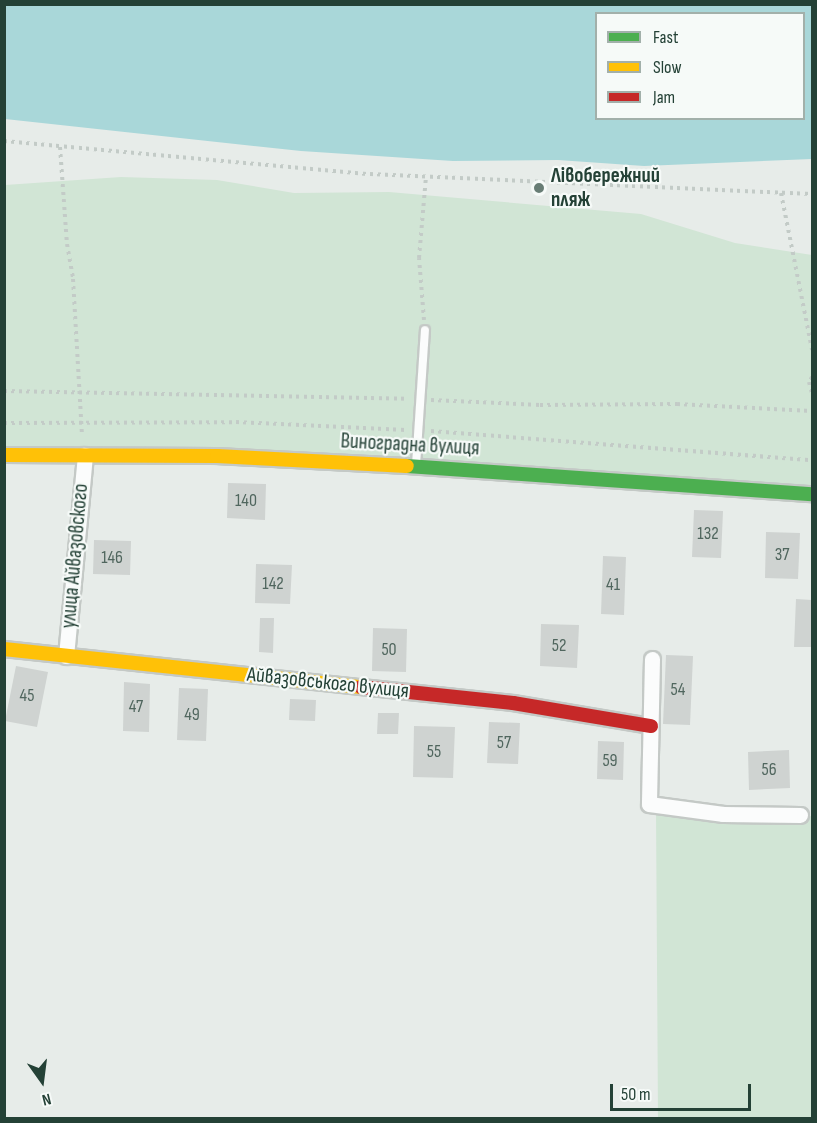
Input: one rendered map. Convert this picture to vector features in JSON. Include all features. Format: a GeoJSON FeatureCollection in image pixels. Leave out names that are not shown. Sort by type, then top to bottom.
{"type":"FeatureCollection","features":[{"type":"Feature","properties":{"kind":"street","name":"Виноградна вулиця"},"geometry":{"type":"LineString","coordinates":[[4,455],[217,456],[416,466],[813,494]]}},
{"type":"Feature","properties":{"kind":"street","name":"улица Айвазовского"},"geometry":{"type":"LineString","coordinates":[[66,656],[85,455]]}},
{"type":"Feature","properties":{"kind":"street","name":"Айвазовського вулиця"},"geometry":{"type":"LineString","coordinates":[[4,649],[513,703],[651,726]]}},
{"type":"Feature","properties":{"kind":"street"},"geometry":{"type":"LineString","coordinates":[[652,658],[649,804],[723,814],[800,815]]}},
{"type":"Feature","properties":{"kind":"lane"},"geometry":{"type":"LineString","coordinates":[[416,466],[425,330]]}},
{"type":"Feature","properties":{"kind":"path"},"geometry":{"type":"LineString","coordinates":[[4,141],[426,177],[813,194]]}},
{"type":"Feature","properties":{"kind":"path"},"geometry":{"type":"LineString","coordinates":[[60,147],[67,244],[74,289],[80,423],[85,455]]}},
{"type":"Feature","properties":{"kind":"path"},"geometry":{"type":"LineString","coordinates":[[425,330],[419,258],[426,177]]}},
{"type":"Feature","properties":{"kind":"path"},"geometry":{"type":"LineString","coordinates":[[781,193],[813,350]]}},
{"type":"Feature","properties":{"kind":"path"},"geometry":{"type":"LineString","coordinates":[[813,377],[809,382],[813,393]]}},
{"type":"Feature","properties":{"kind":"green space"},"geometry":{"type":"Polygon","coordinates":[[[121,177],[217,180],[294,193],[389,192],[641,214],[735,243],[812,255],[812,494],[5,455],[5,185],[121,177]]]}},
{"type":"Feature","properties":{"kind":"green space"},"geometry":{"type":"Polygon","coordinates":[[[656,812],[801,823],[812,815],[812,1118],[658,1118],[656,812]]]}},
{"type":"Feature","properties":{"kind":"water"},"geometry":{"type":"Polygon","coordinates":[[[5,4],[812,5],[812,159],[644,166],[558,160],[453,161],[301,151],[5,119],[5,4]]]}},
{"type":"Feature","properties":{"kind":"building"},"geometry":{"type":"Polygon","coordinates":[[[228,483],[266,484],[265,520],[227,518],[228,483]]]}},
{"type":"Feature","properties":{"kind":"building"},"geometry":{"type":"Polygon","coordinates":[[[694,510],[723,511],[721,558],[692,557],[694,510]]]}},
{"type":"Feature","properties":{"kind":"building"},"geometry":{"type":"Polygon","coordinates":[[[766,532],[800,533],[798,579],[765,578],[766,532]]]}},
{"type":"Feature","properties":{"kind":"building"},"geometry":{"type":"Polygon","coordinates":[[[94,540],[131,541],[130,575],[93,574],[94,540]]]}},
{"type":"Feature","properties":{"kind":"building"},"geometry":{"type":"Polygon","coordinates":[[[603,556],[626,557],[624,615],[601,614],[603,556]]]}},
{"type":"Feature","properties":{"kind":"building"},"geometry":{"type":"Polygon","coordinates":[[[256,564],[292,565],[290,604],[255,603],[256,564]]]}},
{"type":"Feature","properties":{"kind":"building"},"geometry":{"type":"Polygon","coordinates":[[[796,599],[812,600],[811,647],[794,647],[796,599]]]}},
{"type":"Feature","properties":{"kind":"building"},"geometry":{"type":"Polygon","coordinates":[[[260,618],[274,618],[273,653],[259,652],[260,618]]]}},
{"type":"Feature","properties":{"kind":"building"},"geometry":{"type":"Polygon","coordinates":[[[541,624],[579,625],[577,668],[540,666],[541,624]]]}},
{"type":"Feature","properties":{"kind":"building"},"geometry":{"type":"Polygon","coordinates":[[[373,628],[407,629],[406,672],[372,671],[373,628]]]}},
{"type":"Feature","properties":{"kind":"building"},"geometry":{"type":"Polygon","coordinates":[[[666,655],[693,656],[690,725],[663,724],[666,655]]]}},
{"type":"Feature","properties":{"kind":"building"},"geometry":{"type":"Polygon","coordinates":[[[16,666],[48,672],[37,727],[5,721],[16,666]]]}},
{"type":"Feature","properties":{"kind":"building"},"geometry":{"type":"Polygon","coordinates":[[[124,682],[150,684],[149,732],[123,731],[124,682]]]}},
{"type":"Feature","properties":{"kind":"building"},"geometry":{"type":"Polygon","coordinates":[[[179,688],[208,689],[206,741],[177,740],[179,688]]]}},
{"type":"Feature","properties":{"kind":"building"},"geometry":{"type":"Polygon","coordinates":[[[290,699],[316,700],[315,721],[289,720],[290,699]]]}},
{"type":"Feature","properties":{"kind":"building"},"geometry":{"type":"Polygon","coordinates":[[[378,713],[399,713],[398,734],[377,734],[378,713]]]}},
{"type":"Feature","properties":{"kind":"building"},"geometry":{"type":"Polygon","coordinates":[[[489,722],[520,723],[518,764],[487,763],[489,722]]]}},
{"type":"Feature","properties":{"kind":"building"},"geometry":{"type":"Polygon","coordinates":[[[414,726],[455,727],[453,778],[413,777],[414,726]]]}},
{"type":"Feature","properties":{"kind":"building"},"geometry":{"type":"Polygon","coordinates":[[[598,741],[624,742],[623,780],[597,779],[598,741]]]}},
{"type":"Feature","properties":{"kind":"building"},"geometry":{"type":"Polygon","coordinates":[[[789,750],[790,788],[749,790],[748,752],[789,750]]]}},
{"type":"Feature","properties":{"kind":"traffic: fast"},"geometry":{"type":"LineString","coordinates":[[407,466],[812,494]]}},
{"type":"Feature","properties":{"kind":"traffic: slow"},"geometry":{"type":"LineString","coordinates":[[4,455],[217,456],[407,466]]}},
{"type":"Feature","properties":{"kind":"traffic: slow"},"geometry":{"type":"LineString","coordinates":[[4,649],[361,687]]}},
{"type":"Feature","properties":{"kind":"traffic: jam"},"geometry":{"type":"LineString","coordinates":[[361,687],[513,703],[651,726]]}},
{"type":"Feature","properties":{"kind":"place","name":"Лівобережний пляж"},"geometry":{"type":"Point","coordinates":[539,188]}}]}
